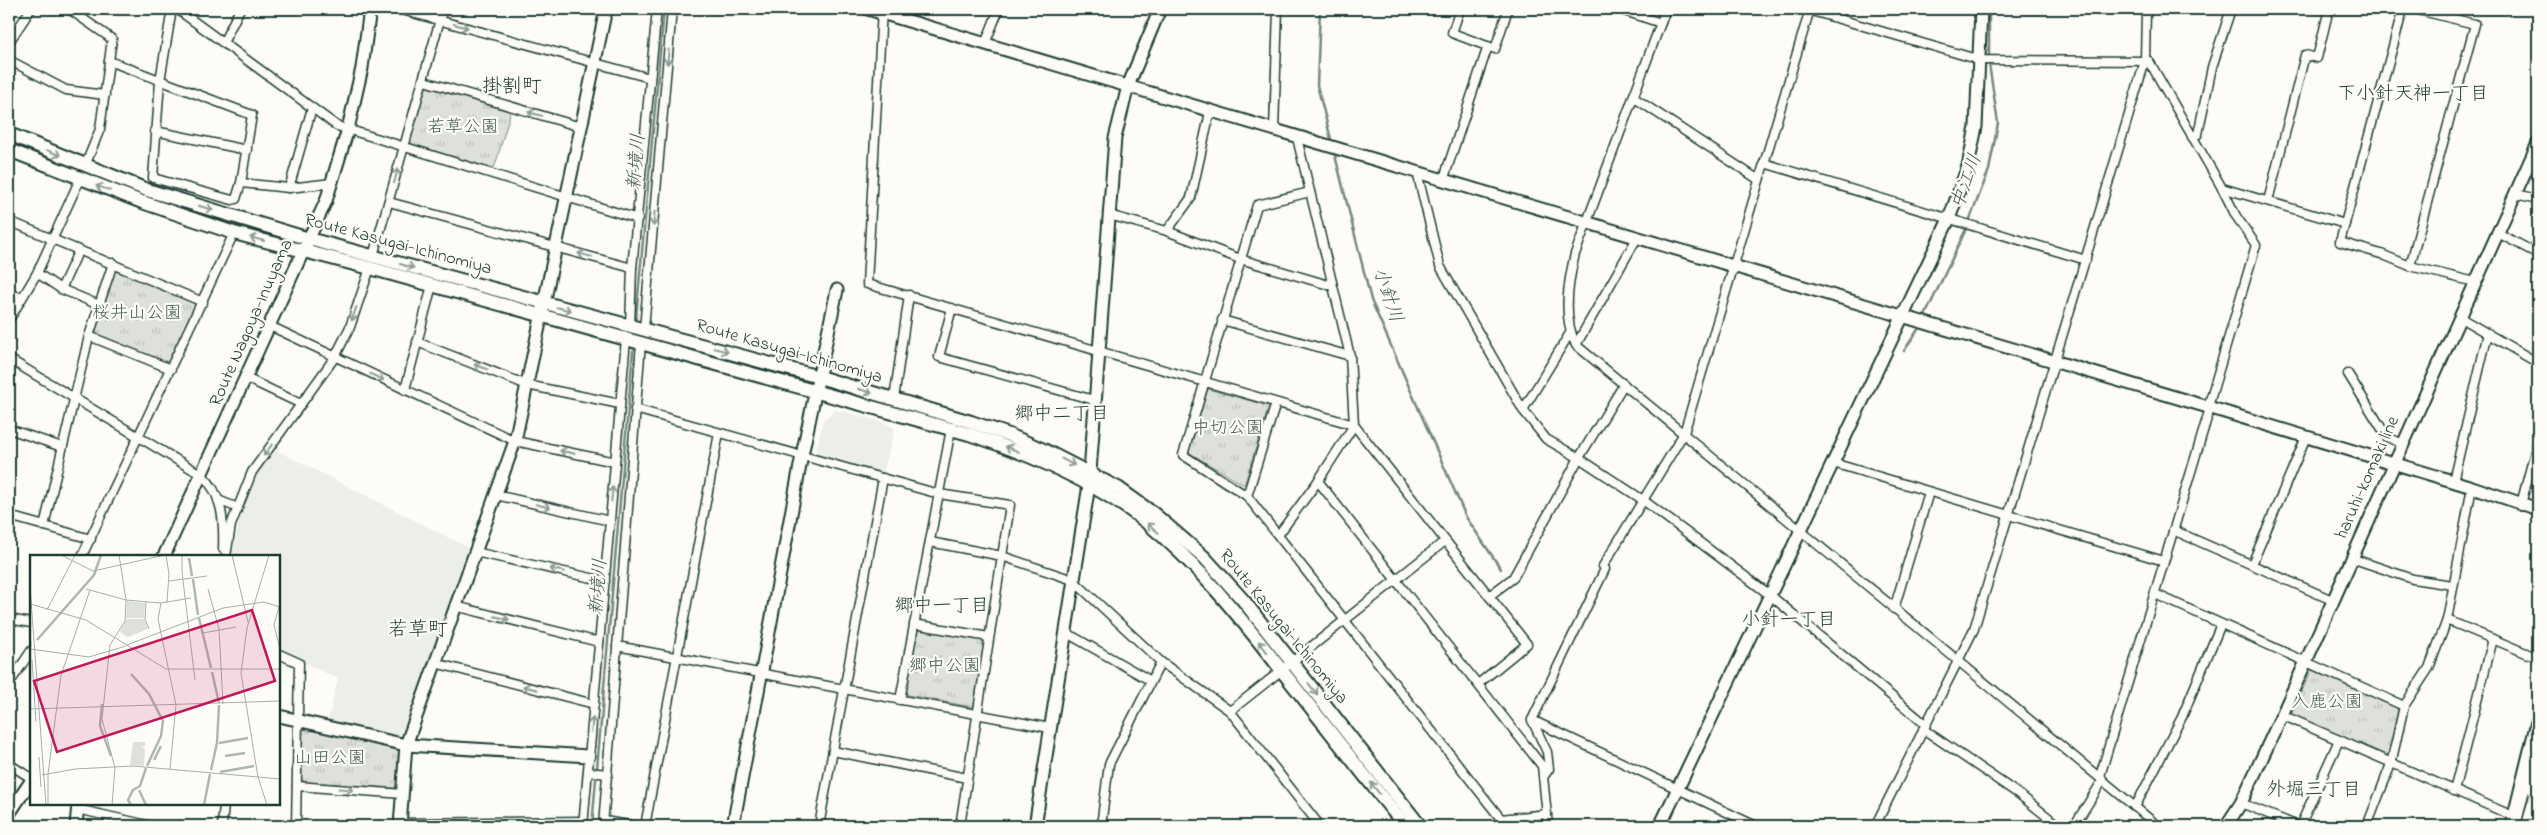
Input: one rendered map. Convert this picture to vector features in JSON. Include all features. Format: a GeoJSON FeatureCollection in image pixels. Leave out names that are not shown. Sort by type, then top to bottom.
{"type":"FeatureCollection","features":[{"type":"Feature","properties":{"kind":"highway"},"geometry":{"type":"LineString","coordinates":[[2516,823],[2538,724]]}},
{"type":"Feature","properties":{"kind":"highway"},"geometry":{"type":"LineString","coordinates":[[2516,823],[2533,774],[2538,752]]}},
{"type":"Feature","properties":{"kind":"highway"},"geometry":{"type":"LineString","coordinates":[[2529,826],[2536,795],[2533,774]]}},
{"type":"Feature","properties":{"kind":"main road","name":"Route Kasugai-Ichinomiya"},"geometry":{"type":"LineString","coordinates":[[9,134],[147,190],[309,239],[432,285],[644,329],[819,377],[1009,435],[1089,479],[1144,521],[1196,566],[1232,607],[1405,826]]}},
{"type":"Feature","properties":{"kind":"main road","name":"Route Kasugai-Ichinomiya"},"geometry":{"type":"LineString","coordinates":[[9,150],[80,179],[234,233],[305,252],[372,262],[542,309],[626,339],[951,429],[1005,446],[1089,479],[1118,488],[1147,508],[1204,557],[1244,600],[1420,826]]}},
{"type":"Feature","properties":{"kind":"street"},"geometry":{"type":"LineString","coordinates":[[9,42],[31,9]]}},
{"type":"Feature","properties":{"kind":"street"},"geometry":{"type":"LineString","coordinates":[[69,9],[112,39],[100,130],[85,166]]}},
{"type":"Feature","properties":{"kind":"street"},"geometry":{"type":"LineString","coordinates":[[109,61],[160,81],[252,115],[238,196],[232,200],[153,178],[160,81],[172,9]]}},
{"type":"Feature","properties":{"kind":"street"},"geometry":{"type":"LineString","coordinates":[[177,9],[337,126],[638,220]]}},
{"type":"Feature","properties":{"kind":"street"},"geometry":{"type":"LineString","coordinates":[[223,43],[240,9]]}},
{"type":"Feature","properties":{"kind":"street","name":"Route Nagoya-Inuyama"},"geometry":{"type":"LineString","coordinates":[[164,555],[305,252],[332,183],[348,129],[362,68],[370,9]]}},
{"type":"Feature","properties":{"kind":"street"},"geometry":{"type":"LineString","coordinates":[[398,9],[650,78]]}},
{"type":"Feature","properties":{"kind":"street"},"geometry":{"type":"LineString","coordinates":[[224,555],[232,525],[252,472],[335,357],[350,327],[372,262],[443,9]]}},
{"type":"Feature","properties":{"kind":"street"},"geometry":{"type":"LineString","coordinates":[[606,9],[515,441],[406,744],[400,825],[583,823],[591,773],[590,756],[594,704],[626,339]]}},
{"type":"Feature","properties":{"kind":"street"},"geometry":{"type":"LineString","coordinates":[[630,326],[632,268],[638,220],[656,9]]}},
{"type":"Feature","properties":{"kind":"street"},"geometry":{"type":"LineString","coordinates":[[644,329],[672,9]]}},
{"type":"Feature","properties":{"kind":"street"},"geometry":{"type":"LineString","coordinates":[[868,9],[882,11],[1210,112],[2393,463],[2538,509]]}},
{"type":"Feature","properties":{"kind":"street"},"geometry":{"type":"LineString","coordinates":[[985,44],[999,9]]}},
{"type":"Feature","properties":{"kind":"street"},"geometry":{"type":"LineString","coordinates":[[1036,826],[1089,479],[1115,138],[1128,86],[1160,9]]}},
{"type":"Feature","properties":{"kind":"street"},"geometry":{"type":"LineString","coordinates":[[1274,130],[1278,9]]}},
{"type":"Feature","properties":{"kind":"street"},"geometry":{"type":"LineString","coordinates":[[1460,9],[1452,33],[1495,49],[1508,9]]}},
{"type":"Feature","properties":{"kind":"street"},"geometry":{"type":"LineString","coordinates":[[1618,9],[1661,23]]}},
{"type":"Feature","properties":{"kind":"street"},"geometry":{"type":"LineString","coordinates":[[1666,9],[1570,274],[1568,294],[1570,333],[1576,345],[1957,662],[2158,826]]}},
{"type":"Feature","properties":{"kind":"street"},"geometry":{"type":"LineString","coordinates":[[1532,720],[1605,569],[1603,566],[1684,433],[1808,9],[1982,60],[2149,60],[2236,216],[2256,245],[2101,778],[2074,826]]}},
{"type":"Feature","properties":{"kind":"street"},"geometry":{"type":"LineString","coordinates":[[1660,826],[1832,463],[1952,220],[1973,145],[1982,60],[1981,9]]}},
{"type":"Feature","properties":{"kind":"street"},"geometry":{"type":"LineString","coordinates":[[1875,826],[1974,629],[2145,61],[2146,9]]}},
{"type":"Feature","properties":{"kind":"street"},"geometry":{"type":"LineString","coordinates":[[2192,137],[2198,134],[2212,67],[2231,9]]}},
{"type":"Feature","properties":{"kind":"street"},"geometry":{"type":"LineString","coordinates":[[2268,201],[2306,55],[2317,58],[2329,9]]}},
{"type":"Feature","properties":{"kind":"street"},"geometry":{"type":"LineString","coordinates":[[2403,9],[2340,242],[2381,254],[2410,266],[2475,282]]}},
{"type":"Feature","properties":{"kind":"street"},"geometry":{"type":"LineString","coordinates":[[2410,266],[2475,24],[2446,12],[2414,9]]}},
{"type":"Feature","properties":{"kind":"street"},"geometry":{"type":"LineString","coordinates":[[882,11],[867,284],[1354,425]]}},
{"type":"Feature","properties":{"kind":"street"},"geometry":{"type":"LineString","coordinates":[[1443,181],[1488,46]]}},
{"type":"Feature","properties":{"kind":"street"},"geometry":{"type":"LineString","coordinates":[[9,60],[66,90],[105,95]]}},
{"type":"Feature","properties":{"kind":"street"},"geometry":{"type":"LineString","coordinates":[[424,81],[581,127]]}},
{"type":"Feature","properties":{"kind":"street"},"geometry":{"type":"LineString","coordinates":[[1633,97],[1759,180]]}},
{"type":"Feature","properties":{"kind":"street"},"geometry":{"type":"LineString","coordinates":[[289,188],[312,108]]}},
{"type":"Feature","properties":{"kind":"street"},"geometry":{"type":"LineString","coordinates":[[1167,232],[1191,198],[1210,112]]}},
{"type":"Feature","properties":{"kind":"street"},"geometry":{"type":"LineString","coordinates":[[156,131],[246,150]]}},
{"type":"Feature","properties":{"kind":"street"},"geometry":{"type":"LineString","coordinates":[[1297,138],[1350,356],[1354,425],[1527,644],[1478,684]]}},
{"type":"Feature","properties":{"kind":"street","name":"haruhi-komaki line"},"geometry":{"type":"LineString","coordinates":[[2226,826],[2241,803],[2282,715],[2393,463],[2538,143]]}},
{"type":"Feature","properties":{"kind":"street"},"geometry":{"type":"LineString","coordinates":[[1764,163],[2086,260]]}},
{"type":"Feature","properties":{"kind":"street"},"geometry":{"type":"LineString","coordinates":[[1417,172],[1440,266],[1523,410],[1546,439],[1643,500],[1770,595],[1924,727],[2020,795],[2059,826]]}},
{"type":"Feature","properties":{"kind":"street"},"geometry":{"type":"LineString","coordinates":[[9,320],[54,239],[80,179]]}},
{"type":"Feature","properties":{"kind":"street"},"geometry":{"type":"LineString","coordinates":[[241,183],[289,188],[332,183]]}},
{"type":"Feature","properties":{"kind":"street"},"geometry":{"type":"LineString","coordinates":[[2222,188],[2345,224]]}},
{"type":"Feature","properties":{"kind":"street"},"geometry":{"type":"LineString","coordinates":[[1310,192],[1257,205],[1183,454],[1247,496],[1279,534],[1501,819],[1547,814]]}},
{"type":"Feature","properties":{"kind":"street"},"geometry":{"type":"LineString","coordinates":[[2515,194],[2538,200]]}},
{"type":"Feature","properties":{"kind":"street"},"geometry":{"type":"LineString","coordinates":[[389,202],[632,268]]}},
{"type":"Feature","properties":{"kind":"street"},"geometry":{"type":"LineString","coordinates":[[1109,215],[1167,232],[1240,259],[1332,286]]}},
{"type":"Feature","properties":{"kind":"street"},"geometry":{"type":"LineString","coordinates":[[9,221],[203,302]]}},
{"type":"Feature","properties":{"kind":"street"},"geometry":{"type":"LineString","coordinates":[[83,555],[234,233]]}},
{"type":"Feature","properties":{"kind":"street"},"geometry":{"type":"LineString","coordinates":[[2498,233],[2538,254]]}},
{"type":"Feature","properties":{"kind":"street"},"geometry":{"type":"LineString","coordinates":[[1576,345],[1637,238]]}},
{"type":"Feature","properties":{"kind":"street"},"geometry":{"type":"LineString","coordinates":[[61,289],[78,250]]}},
{"type":"Feature","properties":{"kind":"street"},"geometry":{"type":"LineString","coordinates":[[44,526],[89,336],[113,263]]}},
{"type":"Feature","properties":{"kind":"street"},"geometry":{"type":"LineString","coordinates":[[37,272],[61,289],[99,305]]}},
{"type":"Feature","properties":{"kind":"street"},"geometry":{"type":"LineString","coordinates":[[405,390],[432,285]]}},
{"type":"Feature","properties":{"kind":"street"},"geometry":{"type":"LineString","coordinates":[[733,826],[802,455],[837,290]]}},
{"type":"Feature","properties":{"kind":"street"},"geometry":{"type":"LineString","coordinates":[[9,293],[22,298]]}},
{"type":"Feature","properties":{"kind":"street"},"geometry":{"type":"LineString","coordinates":[[894,400],[909,295]]}},
{"type":"Feature","properties":{"kind":"street"},"geometry":{"type":"LineString","coordinates":[[952,308],[939,357],[1094,400]]}},
{"type":"Feature","properties":{"kind":"street"},"geometry":{"type":"LineString","coordinates":[[2459,317],[2538,362]]}},
{"type":"Feature","properties":{"kind":"street"},"geometry":{"type":"LineString","coordinates":[[1222,320],[1350,356]]}},
{"type":"Feature","properties":{"kind":"street"},"geometry":{"type":"LineString","coordinates":[[270,326],[515,441],[615,462]]}},
{"type":"Feature","properties":{"kind":"street"},"geometry":{"type":"LineString","coordinates":[[1523,410],[1570,333]]}},
{"type":"Feature","properties":{"kind":"street"},"geometry":{"type":"LineString","coordinates":[[2452,481],[2488,333]]}},
{"type":"Feature","properties":{"kind":"street"},"geometry":{"type":"LineString","coordinates":[[89,336],[171,369]]}},
{"type":"Feature","properties":{"kind":"street"},"geometry":{"type":"LineString","coordinates":[[417,342],[527,385],[620,404]]}},
{"type":"Feature","properties":{"kind":"street"},"geometry":{"type":"LineString","coordinates":[[636,826],[603,823],[641,343]]}},
{"type":"Feature","properties":{"kind":"street"},"geometry":{"type":"LineString","coordinates":[[9,359],[202,475],[213,485],[218,500],[224,533],[224,555]]}},
{"type":"Feature","properties":{"kind":"street"},"geometry":{"type":"LineString","coordinates":[[2348,374],[2387,437],[2403,444]]}},
{"type":"Feature","properties":{"kind":"street"},"geometry":{"type":"LineString","coordinates":[[246,378],[301,404]]}},
{"type":"Feature","properties":{"kind":"street"},"geometry":{"type":"LineString","coordinates":[[1489,596],[1513,578],[1579,458],[1624,384]]}},
{"type":"Feature","properties":{"kind":"street"},"geometry":{"type":"LineString","coordinates":[[1247,496],[1276,403]]}},
{"type":"Feature","properties":{"kind":"street"},"geometry":{"type":"LineString","coordinates":[[636,409],[939,494],[1010,506],[960,826]]}},
{"type":"Feature","properties":{"kind":"street"},"geometry":{"type":"LineString","coordinates":[[1279,534],[1318,481],[1354,425]]}},
{"type":"Feature","properties":{"kind":"street"},"geometry":{"type":"LineString","coordinates":[[9,429],[62,448]]}},
{"type":"Feature","properties":{"kind":"street"},"geometry":{"type":"LineString","coordinates":[[900,700],[951,429]]}},
{"type":"Feature","properties":{"kind":"street"},"geometry":{"type":"LineString","coordinates":[[645,826],[719,433]]}},
{"type":"Feature","properties":{"kind":"street"},"geometry":{"type":"LineString","coordinates":[[2252,564],[2306,437]]}},
{"type":"Feature","properties":{"kind":"street"},"geometry":{"type":"LineString","coordinates":[[2521,504],[2538,440]]}},
{"type":"Feature","properties":{"kind":"street"},"geometry":{"type":"LineString","coordinates":[[1832,463],[2164,560]]}},
{"type":"Feature","properties":{"kind":"street"},"geometry":{"type":"LineString","coordinates":[[819,826],[883,478]]}},
{"type":"Feature","properties":{"kind":"street"},"geometry":{"type":"LineString","coordinates":[[1318,481],[1542,766],[1548,826]]}},
{"type":"Feature","properties":{"kind":"street"},"geometry":{"type":"LineString","coordinates":[[2367,826],[2391,764],[2404,706],[2429,668],[2446,620],[2472,487]]}},
{"type":"Feature","properties":{"kind":"street"},"geometry":{"type":"LineString","coordinates":[[1894,609],[1929,492]]}},
{"type":"Feature","properties":{"kind":"street"},"geometry":{"type":"LineString","coordinates":[[496,495],[610,521]]}},
{"type":"Feature","properties":{"kind":"street"},"geometry":{"type":"LineString","coordinates":[[218,500],[238,508]]}},
{"type":"Feature","properties":{"kind":"street"},"geometry":{"type":"LineString","coordinates":[[9,516],[91,539]]}},
{"type":"Feature","properties":{"kind":"street"},"geometry":{"type":"LineString","coordinates":[[2173,530],[2332,600]]}},
{"type":"Feature","properties":{"kind":"street"},"geometry":{"type":"LineString","coordinates":[[1230,711],[1345,618],[1445,541]]}},
{"type":"Feature","properties":{"kind":"street"},"geometry":{"type":"LineString","coordinates":[[930,542],[1002,556],[1073,580],[1161,662],[1230,711],[1320,826],[1313,826]]}},
{"type":"Feature","properties":{"kind":"street"},"geometry":{"type":"LineString","coordinates":[[475,552],[605,581]]}},
{"type":"Feature","properties":{"kind":"street"},"geometry":{"type":"LineString","coordinates":[[2351,558],[2413,579],[2452,585]]}},
{"type":"Feature","properties":{"kind":"street"},"geometry":{"type":"LineString","coordinates":[[2155,594],[2404,706]]}},
{"type":"Feature","properties":{"kind":"street"},"geometry":{"type":"LineString","coordinates":[[455,606],[599,642]]}},
{"type":"Feature","properties":{"kind":"street"},"geometry":{"type":"LineString","coordinates":[[9,620],[30,623]]}},
{"type":"Feature","properties":{"kind":"street"},"geometry":{"type":"LineString","coordinates":[[2446,620],[2538,658]]}},
{"type":"Feature","properties":{"kind":"street"},"geometry":{"type":"LineString","coordinates":[[914,624],[989,637]]}},
{"type":"Feature","properties":{"kind":"street"},"geometry":{"type":"LineString","coordinates":[[2135,807],[2182,717],[2221,624]]}},
{"type":"Feature","properties":{"kind":"street"},"geometry":{"type":"LineString","coordinates":[[1065,632],[1151,681]]}},
{"type":"Feature","properties":{"kind":"street"},"geometry":{"type":"LineString","coordinates":[[2454,791],[2493,639]]}},
{"type":"Feature","properties":{"kind":"street"},"geometry":{"type":"LineString","coordinates":[[617,646],[1050,728]]}},
{"type":"Feature","properties":{"kind":"street"},"geometry":{"type":"LineString","coordinates":[[9,684],[30,652]]}},
{"type":"Feature","properties":{"kind":"street"},"geometry":{"type":"LineString","coordinates":[[280,654],[298,663],[296,826]]}},
{"type":"Feature","properties":{"kind":"street"},"geometry":{"type":"LineString","coordinates":[[1101,826],[1109,764],[1161,662]]}},
{"type":"Feature","properties":{"kind":"street"},"geometry":{"type":"LineString","coordinates":[[435,664],[594,704]]}},
{"type":"Feature","properties":{"kind":"street"},"geometry":{"type":"LineString","coordinates":[[2282,715],[2454,791],[2516,823]]}},
{"type":"Feature","properties":{"kind":"street"},"geometry":{"type":"LineString","coordinates":[[280,716],[406,744],[590,756]]}},
{"type":"Feature","properties":{"kind":"street"},"geometry":{"type":"LineString","coordinates":[[1532,720],[1547,752],[1549,769],[1544,776]]}},
{"type":"Feature","properties":{"kind":"street"},"geometry":{"type":"LineString","coordinates":[[1532,720],[1756,826]]}},
{"type":"Feature","properties":{"kind":"street"},"geometry":{"type":"LineString","coordinates":[[2241,803],[2299,826],[2339,740]]}},
{"type":"Feature","properties":{"kind":"street"},"geometry":{"type":"LineString","coordinates":[[833,751],[967,778]]}},
{"type":"Feature","properties":{"kind":"street"},"geometry":{"type":"LineString","coordinates":[[9,764],[30,778]]}},
{"type":"Feature","properties":{"kind":"street"},"geometry":{"type":"LineString","coordinates":[[591,773],[608,774]]}},
{"type":"Feature","properties":{"kind":"street"},"geometry":{"type":"LineString","coordinates":[[9,814],[30,781]]}},
{"type":"Feature","properties":{"kind":"street"},"geometry":{"type":"LineString","coordinates":[[297,786],[402,794]]}},
{"type":"Feature","properties":{"kind":"street"},"geometry":{"type":"LineString","coordinates":[[222,826],[224,805]]}},
{"type":"Feature","properties":{"kind":"street"},"geometry":{"type":"LineString","coordinates":[[76,826],[78,807],[152,826]]}},
{"type":"Feature","properties":{"kind":"shaded area"},"geometry":{"type":"Polygon","coordinates":[[[836,410],[883,422],[895,428],[883,473],[815,454],[824,419],[836,410]]]}},
{"type":"Feature","properties":{"kind":"shaded area"},"geometry":{"type":"Polygon","coordinates":[[[274,449],[469,548],[402,735],[398,737],[328,721],[338,679],[280,650],[280,555],[232,555],[238,525],[256,473],[274,449]]]}},
{"type":"Feature","properties":{"kind":"green space","name":"若草公園"},"geometry":{"type":"Polygon","coordinates":[[[424,87],[508,110],[510,114],[495,166],[491,168],[412,144],[409,140],[424,87]]]}},
{"type":"Feature","properties":{"kind":"green space","name":"桜井山公園"},"geometry":{"type":"Polygon","coordinates":[[[119,270],[195,301],[197,305],[171,361],[167,363],[98,335],[96,330],[114,273],[119,270]]]}},
{"type":"Feature","properties":{"kind":"green space","name":"中切公園"},"geometry":{"type":"Polygon","coordinates":[[[1208,389],[1269,406],[1244,485],[1188,452],[1208,389]]]}},
{"type":"Feature","properties":{"kind":"green space","name":"郷中公園"},"geometry":{"type":"Polygon","coordinates":[[[921,628],[982,639],[984,643],[975,704],[972,707],[908,695],[905,691],[917,630],[921,628]]]}},
{"type":"Feature","properties":{"kind":"green space","name":"入鹿公園"},"geometry":{"type":"Polygon","coordinates":[[[2312,669],[2396,707],[2398,711],[2389,754],[2386,756],[2291,715],[2312,669]]]}},
{"type":"Feature","properties":{"kind":"green space","name":"山田公園"},"geometry":{"type":"Polygon","coordinates":[[[306,729],[399,749],[397,785],[394,788],[305,782],[301,778],[302,731],[306,729]]]}},
{"type":"Feature","properties":{"kind":"waterway","name":"新境川"},"geometry":{"type":"LineString","coordinates":[[636,318],[664,9]]}},
{"type":"Feature","properties":{"kind":"waterway","name":"小針川"},"geometry":{"type":"LineString","coordinates":[[1320,9],[1317,85],[1332,143]]}},
{"type":"Feature","properties":{"kind":"waterway","name":"中江川"},"geometry":{"type":"LineString","coordinates":[[1924,318],[1966,229],[1989,170],[1998,123],[1989,64],[1989,9]]}},
{"type":"Feature","properties":{"kind":"waterway"},"geometry":{"type":"LineString","coordinates":[[1270,122],[1274,21]]}},
{"type":"Feature","properties":{"kind":"waterway","name":"小針川"},"geometry":{"type":"LineString","coordinates":[[1334,151],[1371,300],[1466,517],[1501,569]]}},
{"type":"Feature","properties":{"kind":"waterway","name":"中江川"},"geometry":{"type":"LineString","coordinates":[[1904,351],[1921,325]]}},
{"type":"Feature","properties":{"kind":"waterway","name":"新境川"},"geometry":{"type":"LineString","coordinates":[[592,826],[633,351]]}},
{"type":"Feature","properties":{"kind":"district","name":"掛割町"},"geometry":{"type":"Point","coordinates":[512,87]}},
{"type":"Feature","properties":{"kind":"district","name":"下小針天神一丁目"},"geometry":{"type":"Point","coordinates":[2413,94]}},
{"type":"Feature","properties":{"kind":"district","name":"郷中二丁目"},"geometry":{"type":"Point","coordinates":[1062,414]}},
{"type":"Feature","properties":{"kind":"district","name":"郷中一丁目"},"geometry":{"type":"Point","coordinates":[942,606]}},
{"type":"Feature","properties":{"kind":"district","name":"小針一丁目"},"geometry":{"type":"Point","coordinates":[1789,620]}},
{"type":"Feature","properties":{"kind":"district","name":"若草町"},"geometry":{"type":"Point","coordinates":[418,630]}},
{"type":"Feature","properties":{"kind":"district","name":"外堀三丁目"},"geometry":{"type":"Point","coordinates":[2314,790]}}]}
